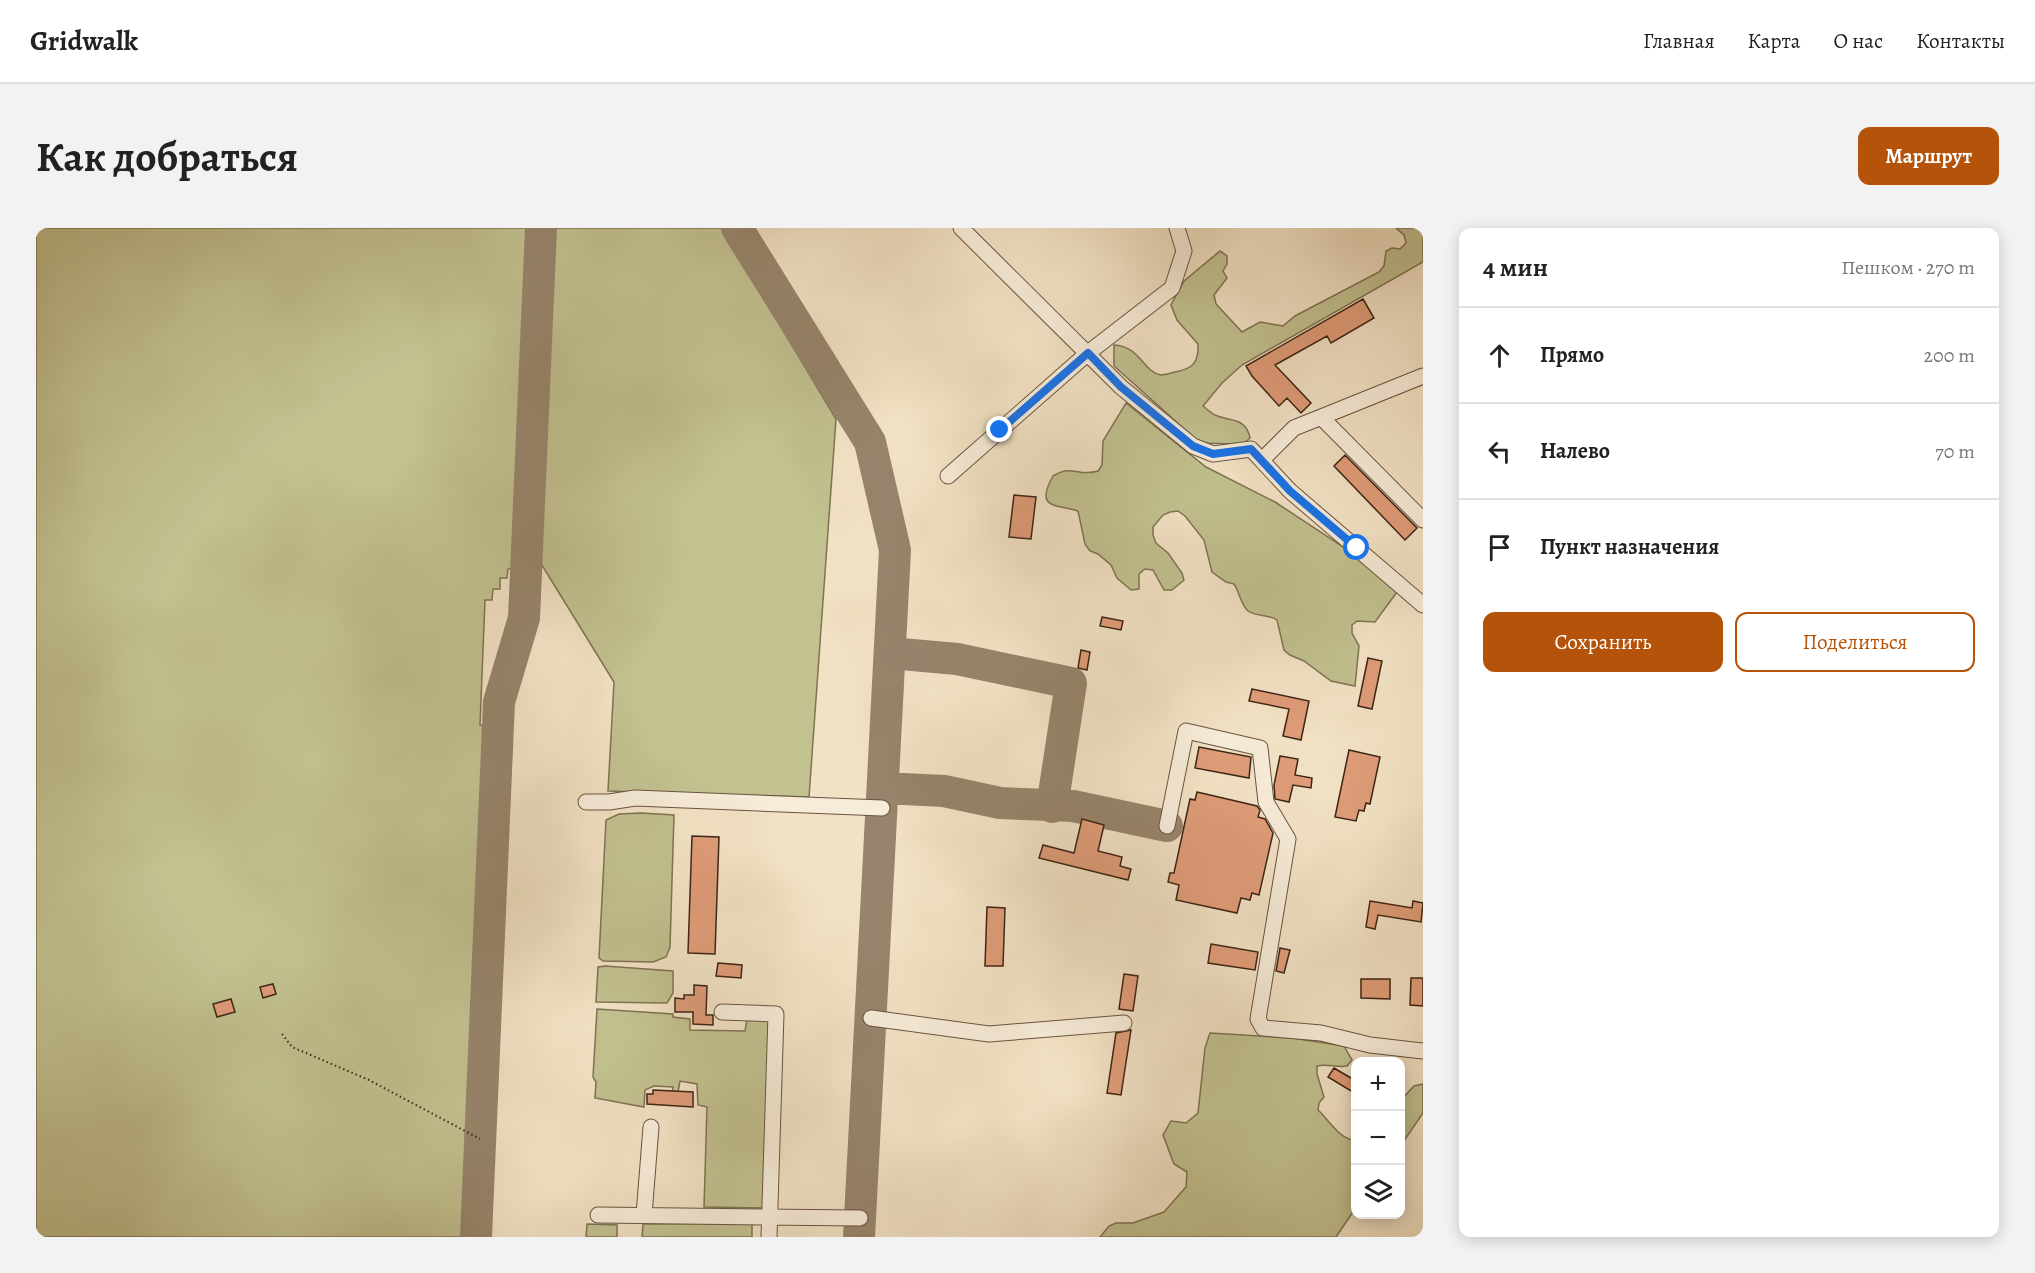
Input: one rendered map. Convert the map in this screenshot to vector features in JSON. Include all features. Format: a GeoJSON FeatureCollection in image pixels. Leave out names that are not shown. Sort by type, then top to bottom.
{"type":"FeatureCollection","features":[{"type":"Feature","properties":{"kind":"lane"},"geometry":{"type":"LineString","coordinates":[[961,228],[1121,387],[1193,446],[1213,454],[1251,449],[1290,491],[1423,605]]}},
{"type":"Feature","properties":{"kind":"lane"},"geometry":{"type":"LineString","coordinates":[[948,476],[1088,353],[1172,288],[1184,251],[1178,228]]}},
{"type":"Feature","properties":{"kind":"lane"},"geometry":{"type":"LineString","coordinates":[[1262,460],[1294,428],[1423,376]]}},
{"type":"Feature","properties":{"kind":"lane"},"geometry":{"type":"LineString","coordinates":[[1321,417],[1423,520]]}},
{"type":"Feature","properties":{"kind":"lane"},"geometry":{"type":"LineString","coordinates":[[1167,826],[1186,731],[1260,748],[1266,802],[1288,839],[1258,1019],[1263,1028],[1321,1033],[1370,1045],[1423,1050]]}},
{"type":"Feature","properties":{"kind":"lane"},"geometry":{"type":"LineString","coordinates":[[586,802],[609,802],[635,798],[882,808]]}},
{"type":"Feature","properties":{"kind":"lane"},"geometry":{"type":"LineString","coordinates":[[722,1012],[776,1014],[769,1237]]}},
{"type":"Feature","properties":{"kind":"lane"},"geometry":{"type":"LineString","coordinates":[[871,1018],[989,1034],[1124,1023]]}},
{"type":"Feature","properties":{"kind":"lane"},"geometry":{"type":"LineString","coordinates":[[644,1215],[651,1127]]}},
{"type":"Feature","properties":{"kind":"lane"},"geometry":{"type":"LineString","coordinates":[[598,1215],[860,1218]]}},
{"type":"Feature","properties":{"kind":"path"},"geometry":{"type":"LineString","coordinates":[[282,1034],[292,1047],[369,1080],[480,1139]]}},
{"type":"Feature","properties":{"kind":"shaded area"},"geometry":{"type":"Polygon","coordinates":[[[36,228],[529,228],[514,569],[508,569],[507,578],[500,578],[500,589],[493,589],[492,600],[485,600],[480,725],[490,726],[467,1237],[36,1237],[36,228]]]}},
{"type":"Feature","properties":{"kind":"shaded area"},"geometry":{"type":"Polygon","coordinates":[[[555,228],[722,228],[836,419],[809,797],[608,791],[614,682],[540,562],[555,228]]]}},
{"type":"Feature","properties":{"kind":"shaded area"},"geometry":{"type":"Polygon","coordinates":[[[1396,228],[1423,228],[1423,262],[1242,365],[1222,383],[1203,406],[1215,415],[1241,423],[1248,431],[1250,438],[1244,443],[1200,443],[1114,366],[1114,345],[1130,350],[1150,369],[1161,375],[1186,369],[1194,364],[1198,344],[1177,320],[1171,305],[1184,281],[1220,251],[1227,256],[1227,264],[1223,271],[1227,278],[1214,295],[1216,304],[1242,332],[1260,322],[1283,326],[1295,316],[1379,272],[1384,266],[1386,251],[1392,248],[1400,249],[1406,243],[1404,235],[1396,228]]]}},
{"type":"Feature","properties":{"kind":"shaded area"},"geometry":{"type":"Polygon","coordinates":[[[1126,403],[1206,467],[1275,502],[1348,550],[1397,592],[1375,622],[1357,621],[1352,625],[1352,633],[1359,646],[1355,686],[1331,681],[1304,661],[1284,650],[1277,620],[1248,611],[1234,584],[1226,582],[1212,572],[1204,540],[1185,516],[1178,511],[1163,515],[1153,527],[1153,535],[1156,543],[1168,553],[1182,573],[1184,580],[1172,590],[1164,590],[1153,570],[1145,569],[1139,574],[1139,589],[1131,590],[1117,578],[1111,565],[1098,554],[1090,551],[1085,544],[1078,511],[1050,504],[1046,495],[1053,476],[1066,471],[1085,473],[1098,471],[1102,465],[1103,441],[1126,403]]]}},
{"type":"Feature","properties":{"kind":"shaded area"},"geometry":{"type":"Polygon","coordinates":[[[619,814],[674,815],[670,947],[666,957],[653,962],[603,961],[599,958],[606,820],[619,814]]]}},
{"type":"Feature","properties":{"kind":"shaded area"},"geometry":{"type":"Polygon","coordinates":[[[598,967],[673,971],[673,993],[667,1003],[596,1002],[598,967]]]}},
{"type":"Feature","properties":{"kind":"shaded area"},"geometry":{"type":"Polygon","coordinates":[[[597,1009],[673,1014],[673,1017],[690,1019],[690,1030],[745,1031],[747,1019],[771,1021],[767,1208],[704,1207],[707,1107],[698,1105],[697,1084],[680,1081],[676,1104],[671,1103],[673,1087],[654,1086],[645,1090],[644,1107],[595,1098],[596,1082],[593,1077],[597,1009]]]}},
{"type":"Feature","properties":{"kind":"shaded area"},"geometry":{"type":"Polygon","coordinates":[[[1210,1033],[1292,1038],[1344,1046],[1351,1058],[1347,1066],[1317,1066],[1324,1097],[1319,1103],[1318,1110],[1344,1137],[1351,1139],[1351,1215],[1336,1237],[1100,1237],[1109,1226],[1116,1223],[1133,1223],[1164,1212],[1186,1187],[1187,1172],[1174,1164],[1163,1135],[1171,1121],[1186,1123],[1198,1113],[1205,1048],[1210,1033]]]}},
{"type":"Feature","properties":{"kind":"shaded area"},"geometry":{"type":"Polygon","coordinates":[[[1423,1084],[1423,1113],[1405,1139],[1405,1096],[1414,1086],[1423,1084]]]}},
{"type":"Feature","properties":{"kind":"shaded area"},"geometry":{"type":"Polygon","coordinates":[[[752,1223],[752,1237],[642,1237],[643,1224],[752,1223]]]}},
{"type":"Feature","properties":{"kind":"shaded area"},"geometry":{"type":"Polygon","coordinates":[[[587,1224],[617,1225],[617,1237],[586,1237],[587,1224]]]}},
{"type":"Feature","properties":{"kind":"building"},"geometry":{"type":"Polygon","coordinates":[[[1363,299],[1374,318],[1331,343],[1327,336],[1275,365],[1311,403],[1301,413],[1287,398],[1279,406],[1246,366],[1363,299]]]}},
{"type":"Feature","properties":{"kind":"building"},"geometry":{"type":"Polygon","coordinates":[[[1345,455],[1417,528],[1405,540],[1334,466],[1345,455]]]}},
{"type":"Feature","properties":{"kind":"building"},"geometry":{"type":"Polygon","coordinates":[[[1014,495],[1036,497],[1031,539],[1009,537],[1014,495]]]}},
{"type":"Feature","properties":{"kind":"building"},"geometry":{"type":"Polygon","coordinates":[[[1102,617],[1123,621],[1121,630],[1100,626],[1102,617]]]}},
{"type":"Feature","properties":{"kind":"building"},"geometry":{"type":"Polygon","coordinates":[[[1081,650],[1090,652],[1087,670],[1078,668],[1081,650]]]}},
{"type":"Feature","properties":{"kind":"building"},"geometry":{"type":"Polygon","coordinates":[[[1368,658],[1382,661],[1372,709],[1358,706],[1368,658]]]}},
{"type":"Feature","properties":{"kind":"building"},"geometry":{"type":"Polygon","coordinates":[[[1252,689],[1309,701],[1301,740],[1283,736],[1289,709],[1249,701],[1252,689]]]}},
{"type":"Feature","properties":{"kind":"building"},"geometry":{"type":"Polygon","coordinates":[[[1199,747],[1251,757],[1249,778],[1195,768],[1199,747]]]}},
{"type":"Feature","properties":{"kind":"building"},"geometry":{"type":"Polygon","coordinates":[[[1349,750],[1380,757],[1370,804],[1366,803],[1364,811],[1359,810],[1356,821],[1335,817],[1349,750]]]}},
{"type":"Feature","properties":{"kind":"building"},"geometry":{"type":"Polygon","coordinates":[[[1280,756],[1298,759],[1295,775],[1312,778],[1311,788],[1293,785],[1289,802],[1275,799],[1274,785],[1280,756]]]}},
{"type":"Feature","properties":{"kind":"building"},"geometry":{"type":"Polygon","coordinates":[[[1197,792],[1257,806],[1260,810],[1258,817],[1265,819],[1273,833],[1259,895],[1252,893],[1250,900],[1241,898],[1237,913],[1176,900],[1179,885],[1168,882],[1170,873],[1174,873],[1190,799],[1195,800],[1197,792]]]}},
{"type":"Feature","properties":{"kind":"building"},"geometry":{"type":"Polygon","coordinates":[[[1082,819],[1104,825],[1098,851],[1122,857],[1120,866],[1131,869],[1128,880],[1039,858],[1043,845],[1074,853],[1082,819]]]}},
{"type":"Feature","properties":{"kind":"building"},"geometry":{"type":"Polygon","coordinates":[[[692,836],[719,837],[715,954],[688,953],[692,836]]]}},
{"type":"Feature","properties":{"kind":"building"},"geometry":{"type":"Polygon","coordinates":[[[1370,901],[1412,908],[1413,901],[1423,903],[1421,922],[1378,915],[1375,929],[1366,927],[1370,901]]]}},
{"type":"Feature","properties":{"kind":"building"},"geometry":{"type":"Polygon","coordinates":[[[987,907],[1005,908],[1003,966],[985,966],[987,907]]]}},
{"type":"Feature","properties":{"kind":"building"},"geometry":{"type":"Polygon","coordinates":[[[1211,944],[1258,952],[1255,970],[1208,963],[1211,944]]]}},
{"type":"Feature","properties":{"kind":"building"},"geometry":{"type":"Polygon","coordinates":[[[1280,948],[1290,950],[1284,973],[1276,971],[1280,948]]]}},
{"type":"Feature","properties":{"kind":"building"},"geometry":{"type":"Polygon","coordinates":[[[718,963],[742,965],[741,978],[716,976],[718,963]]]}},
{"type":"Feature","properties":{"kind":"building"},"geometry":{"type":"Polygon","coordinates":[[[1124,974],[1138,976],[1133,1011],[1119,1009],[1124,974]]]}},
{"type":"Feature","properties":{"kind":"building"},"geometry":{"type":"Polygon","coordinates":[[[1411,978],[1423,978],[1423,1006],[1410,1005],[1411,978]]]}},
{"type":"Feature","properties":{"kind":"building"},"geometry":{"type":"Polygon","coordinates":[[[1361,979],[1390,979],[1390,999],[1361,998],[1361,979]]]}},
{"type":"Feature","properties":{"kind":"building"},"geometry":{"type":"Polygon","coordinates":[[[273,984],[276,994],[263,998],[260,987],[273,984]]]}},
{"type":"Feature","properties":{"kind":"building"},"geometry":{"type":"Polygon","coordinates":[[[694,985],[707,986],[706,1015],[713,1015],[713,1025],[693,1024],[693,1012],[675,1012],[675,998],[684,999],[684,995],[694,995],[694,985]]]}},
{"type":"Feature","properties":{"kind":"building"},"geometry":{"type":"Polygon","coordinates":[[[231,999],[235,1012],[217,1017],[213,1004],[231,999]]]}},
{"type":"Feature","properties":{"kind":"building"},"geometry":{"type":"Polygon","coordinates":[[[1131,1030],[1121,1095],[1107,1093],[1116,1033],[1131,1030]]]}},
{"type":"Feature","properties":{"kind":"building"},"geometry":{"type":"Polygon","coordinates":[[[1334,1068],[1351,1078],[1351,1091],[1328,1077],[1334,1068]]]}},
{"type":"Feature","properties":{"kind":"building"},"geometry":{"type":"Polygon","coordinates":[[[653,1090],[693,1092],[693,1107],[647,1104],[647,1094],[653,1094],[653,1090]]]}},
{"type":"Feature","properties":{"kind":"taxiway"},"geometry":{"type":"LineString","coordinates":[[476,1237],[499,702],[524,618],[541,228]]}},
{"type":"Feature","properties":{"kind":"taxiway"},"geometry":{"type":"LineString","coordinates":[[737,228],[870,442],[895,550],[859,1237]]}},
{"type":"Feature","properties":{"kind":"taxiway"},"geometry":{"type":"LineString","coordinates":[[890,653],[957,659],[1071,683],[1052,807]]}},
{"type":"Feature","properties":{"kind":"taxiway"},"geometry":{"type":"LineString","coordinates":[[883,788],[944,791],[1000,803],[1073,806],[1167,826]]}},
{"type":"Feature","properties":{"kind":"route"},"geometry":{"type":"LineString","coordinates":[[1000,430],[1088,353],[1121,387],[1193,446],[1213,454],[1251,449],[1290,491],[1357,548]]}}]}
